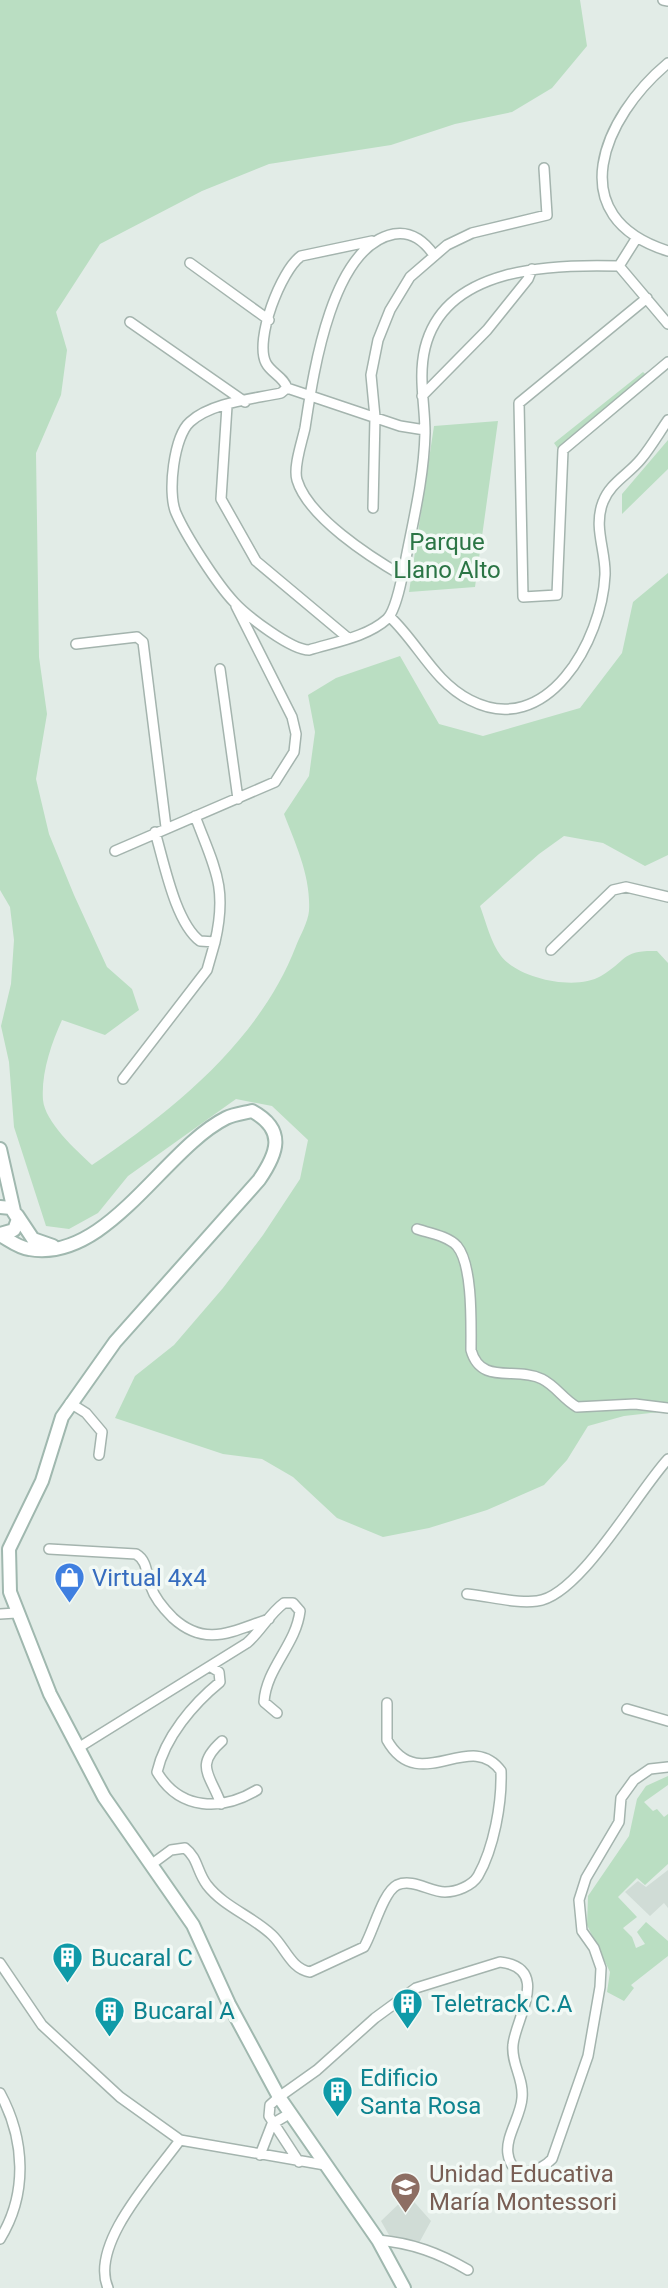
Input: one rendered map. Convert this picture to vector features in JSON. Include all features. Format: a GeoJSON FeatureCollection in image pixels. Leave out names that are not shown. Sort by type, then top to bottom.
{"type":"FeatureCollection","features":[{"type":"Feature","properties":{"kind":"street"},"geometry":{"type":"LineString","coordinates":[[663,0],[668,1]]}},
{"type":"Feature","properties":{"kind":"street"},"geometry":{"type":"LineString","coordinates":[[668,63],[622,112],[603,153],[601,176],[606,199],[616,218],[635,239],[668,251]]}},
{"type":"Feature","properties":{"kind":"street"},"geometry":{"type":"LineString","coordinates":[[373,508],[375,417],[371,375],[378,340],[390,310],[410,277],[434,255],[472,233],[547,215],[544,168]]}},
{"type":"Feature","properties":{"kind":"street"},"geometry":{"type":"LineString","coordinates":[[287,388],[285,382],[267,365],[263,354],[268,320],[277,292],[295,261],[301,256],[401,233],[411,234],[424,242],[434,255]]}},
{"type":"Feature","properties":{"kind":"street"},"geometry":{"type":"LineString","coordinates":[[619,266],[635,239]]}},
{"type":"Feature","properties":{"kind":"street"},"geometry":{"type":"LineString","coordinates":[[372,241],[354,266],[329,311],[320,340],[296,478],[316,513],[403,576]]}},
{"type":"Feature","properties":{"kind":"street"},"geometry":{"type":"LineString","coordinates":[[190,263],[268,320]]}},
{"type":"Feature","properties":{"kind":"street"},"geometry":{"type":"LineString","coordinates":[[235,604],[300,650],[368,632],[390,617],[403,576],[418,510],[425,430],[422,396],[425,346],[439,319],[466,293],[490,280],[532,269],[619,266]]}},
{"type":"Feature","properties":{"kind":"street"},"geometry":{"type":"LineString","coordinates":[[619,266],[668,324]]}},
{"type":"Feature","properties":{"kind":"street"},"geometry":{"type":"LineString","coordinates":[[422,396],[487,330],[532,269]]}},
{"type":"Feature","properties":{"kind":"street"},"geometry":{"type":"LineString","coordinates":[[647,298],[519,403],[521,595],[527,598],[554,598],[558,590],[563,450],[668,362]]}},
{"type":"Feature","properties":{"kind":"street"},"geometry":{"type":"LineString","coordinates":[[130,322],[245,401]]}},
{"type":"Feature","properties":{"kind":"street"},"geometry":{"type":"LineString","coordinates":[[287,388],[375,417],[425,430]]}},
{"type":"Feature","properties":{"kind":"street"},"geometry":{"type":"LineString","coordinates":[[115,851],[275,782],[294,752],[296,734],[292,717],[235,604],[212,574],[175,512],[171,490],[180,435],[191,421],[227,405],[281,393],[287,388]]}},
{"type":"Feature","properties":{"kind":"street"},"geometry":{"type":"LineString","coordinates":[[227,405],[221,499],[256,561],[348,638]]}},
{"type":"Feature","properties":{"kind":"street"},"geometry":{"type":"LineString","coordinates":[[390,617],[406,632],[445,684],[471,701],[514,709],[532,705],[548,695],[580,654],[596,619],[605,574],[599,528],[603,501],[612,485],[641,459],[668,419]]}},
{"type":"Feature","properties":{"kind":"street"},"geometry":{"type":"LineString","coordinates":[[76,644],[136,637],[143,642],[166,827]]}},
{"type":"Feature","properties":{"kind":"street"},"geometry":{"type":"LineString","coordinates":[[220,669],[238,799]]}},
{"type":"Feature","properties":{"kind":"street"},"geometry":{"type":"LineString","coordinates":[[123,1079],[207,970],[215,942],[222,906],[221,887],[195,816]]}},
{"type":"Feature","properties":{"kind":"street"},"geometry":{"type":"LineString","coordinates":[[155,832],[176,903],[200,941],[215,942]]}},
{"type":"Feature","properties":{"kind":"street"},"geometry":{"type":"LineString","coordinates":[[551,950],[613,890],[626,887],[668,897]]}},
{"type":"Feature","properties":{"kind":"street"},"geometry":{"type":"LineString","coordinates":[[0,1234],[29,1249],[57,1248],[86,1238],[115,1217],[193,1141],[227,1117],[253,1111],[265,1118],[275,1133],[275,1157],[259,1180],[123,1332],[71,1402],[55,1430],[42,1481],[9,1549],[10,1592],[50,1695],[104,1797],[193,1925],[229,2004],[279,2097],[378,2240],[404,2288]]}},
{"type":"Feature","properties":{"kind":"street"},"geometry":{"type":"LineString","coordinates":[[0,1149],[15,1213],[14,1230],[0,1234]]}},
{"type":"Feature","properties":{"kind":"street"},"geometry":{"type":"LineString","coordinates":[[9,1184],[0,1204],[15,1213],[33,1240],[57,1248]]}},
{"type":"Feature","properties":{"kind":"street"},"geometry":{"type":"LineString","coordinates":[[417,1229],[439,1235],[459,1250],[465,1266],[471,1350],[476,1362],[485,1371],[540,1378],[577,1407],[635,1404],[668,1408]]}},
{"type":"Feature","properties":{"kind":"street"},"geometry":{"type":"LineString","coordinates":[[71,1402],[86,1413],[102,1432],[99,1455]]}},
{"type":"Feature","properties":{"kind":"street"},"geometry":{"type":"LineString","coordinates":[[467,1594],[535,1602],[556,1595],[578,1576],[668,1459]]}},
{"type":"Feature","properties":{"kind":"street"},"geometry":{"type":"LineString","coordinates":[[49,1549],[129,1553],[141,1557],[151,1588],[166,1611],[198,1636],[218,1635],[269,1619]]}},
{"type":"Feature","properties":{"kind":"street"},"geometry":{"type":"LineString","coordinates":[[78,1748],[247,1643],[284,1603],[297,1605],[300,1611],[299,1624],[270,1675],[265,1692],[264,1702],[277,1713]]}},
{"type":"Feature","properties":{"kind":"street"},"geometry":{"type":"LineString","coordinates":[[0,1614],[16,1613]]}},
{"type":"Feature","properties":{"kind":"street"},"geometry":{"type":"LineString","coordinates":[[211,1667],[219,1672],[220,1682],[204,1696],[170,1740],[157,1772],[176,1794],[189,1802],[221,1804],[240,1800],[257,1790]]}},
{"type":"Feature","properties":{"kind":"street"},"geometry":{"type":"LineString","coordinates":[[152,1864],[171,1850],[185,1848],[195,1857],[205,1884],[217,1896],[264,1928],[295,1965],[310,1972],[365,1947],[387,1896],[397,1885],[410,1883],[448,1892],[470,1884],[477,1878],[492,1837],[501,1771],[483,1757],[462,1756],[426,1765],[412,1765],[404,1760],[387,1740],[387,1703]]}},
{"type":"Feature","properties":{"kind":"street"},"geometry":{"type":"LineString","coordinates":[[627,1709],[668,1721]]}},
{"type":"Feature","properties":{"kind":"street"},"geometry":{"type":"LineString","coordinates":[[221,1804],[205,1764],[209,1753],[222,1741]]}},
{"type":"Feature","properties":{"kind":"street"},"geometry":{"type":"LineString","coordinates":[[299,2162],[272,2124],[269,2111],[279,2097],[317,2070],[367,2025],[416,1988],[500,1962],[520,1969],[527,1987],[527,2004],[513,2046],[523,2092],[519,2114],[508,2144],[508,2155],[511,2164],[522,2172],[532,2174],[545,2167],[552,2159],[578,2090],[588,2056],[600,1987],[601,1968],[594,1948],[582,1931],[579,1900],[586,1878],[619,1822],[621,1798],[634,1780],[650,1769],[668,1767]]}},
{"type":"Feature","properties":{"kind":"street"},"geometry":{"type":"LineString","coordinates":[[0,1963],[42,2025],[120,2097],[180,2140],[325,2165]]}},
{"type":"Feature","properties":{"kind":"street"},"geometry":{"type":"LineString","coordinates":[[0,2093],[15,2127],[20,2165],[16,2202],[0,2239]]}},
{"type":"Feature","properties":{"kind":"street"},"geometry":{"type":"LineString","coordinates":[[260,2155],[272,2124],[289,2114]]}},
{"type":"Feature","properties":{"kind":"street"},"geometry":{"type":"LineString","coordinates":[[108,2288],[102,2274],[109,2243],[180,2140]]}},
{"type":"Feature","properties":{"kind":"street"},"geometry":{"type":"LineString","coordinates":[[378,2240],[440,2253],[468,2270]]}},
{"type":"Feature","properties":{"kind":"shaded area"},"geometry":{"type":"Polygon","coordinates":[[[668,1870],[668,1908],[664,1903],[650,1916],[625,1892],[638,1881],[646,1887],[668,1870]]]}},
{"type":"Feature","properties":{"kind":"shaded area","name":"Unidad Educativa María Montessori"},"geometry":{"type":"Polygon","coordinates":[[[408,2195],[431,2221],[419,2243],[389,2235],[381,2221],[408,2195]]]}},
{"type":"Feature","properties":{"kind":"green space"},"geometry":{"type":"Polygon","coordinates":[[[0,0],[580,0],[587,46],[552,88],[512,112],[455,124],[391,145],[269,164],[202,191],[100,244],[56,312],[67,350],[61,395],[36,453],[39,657],[47,714],[36,779],[49,834],[74,895],[107,967],[132,989],[139,1010],[105,1035],[62,1020],[51,1049],[45,1070],[45,1108],[62,1135],[92,1165],[153,1121],[211,1070],[260,1012],[280,980],[296,946],[309,911],[308,886],[302,861],[284,814],[309,776],[315,732],[308,695],[336,678],[400,656],[439,724],[483,736],[580,708],[622,653],[633,602],[668,573],[668,855],[645,866],[603,843],[564,836],[539,854],[480,906],[497,951],[509,964],[534,976],[563,982],[590,980],[601,976],[631,954],[645,951],[657,951],[668,963],[668,1411],[624,1416],[588,1426],[567,1460],[544,1485],[487,1510],[429,1528],[383,1537],[337,1518],[293,1477],[262,1459],[223,1454],[115,1418],[135,1376],[174,1345],[223,1288],[263,1235],[300,1179],[308,1140],[272,1106],[236,1099],[128,1176],[98,1213],[69,1229],[46,1226],[14,1127],[9,1062],[1,1026],[11,984],[14,940],[10,907],[0,890],[0,0]]]}},
{"type":"Feature","properties":{"kind":"green space"},"geometry":{"type":"Polygon","coordinates":[[[643,372],[653,381],[563,456],[554,443],[643,372]]]}},
{"type":"Feature","properties":{"kind":"green space","name":"Parque Llano Alto"},"geometry":{"type":"Polygon","coordinates":[[[498,421],[475,587],[409,592],[434,426],[498,421]]]}},
{"type":"Feature","properties":{"kind":"green space"},"geometry":{"type":"Polygon","coordinates":[[[668,440],[668,469],[622,514],[622,494],[668,440]]]}},
{"type":"Feature","properties":{"kind":"green space"},"geometry":{"type":"Polygon","coordinates":[[[668,1776],[668,1785],[644,1802],[653,1811],[657,1809],[664,1817],[668,1814],[668,1864],[645,1885],[637,1878],[618,1897],[637,1917],[623,1928],[632,1937],[636,1948],[645,1944],[637,1932],[646,1922],[668,1941],[668,1956],[631,1985],[634,1988],[624,2001],[607,1992],[610,1972],[587,1925],[588,1896],[629,1836],[637,1799],[646,1786],[668,1776]]]}},
{"type":"Feature","properties":{"kind":"place","name":"Virtual 4x4"},"geometry":{"type":"Point","coordinates":[69,1605]}},
{"type":"Feature","properties":{"kind":"place","name":"Bucaral C"},"geometry":{"type":"Point","coordinates":[68,1985]}},
{"type":"Feature","properties":{"kind":"place","name":"Teletrack C.A"},"geometry":{"type":"Point","coordinates":[408,2031]}},
{"type":"Feature","properties":{"kind":"place","name":"Bucaral A"},"geometry":{"type":"Point","coordinates":[110,2038]}},
{"type":"Feature","properties":{"kind":"place","name":"Edificio Santa Rosa"},"geometry":{"type":"Point","coordinates":[337,2119]}},
{"type":"Feature","properties":{"kind":"place","name":"Unidad Educativa María Montessori"},"geometry":{"type":"Point","coordinates":[406,2215]}}]}
